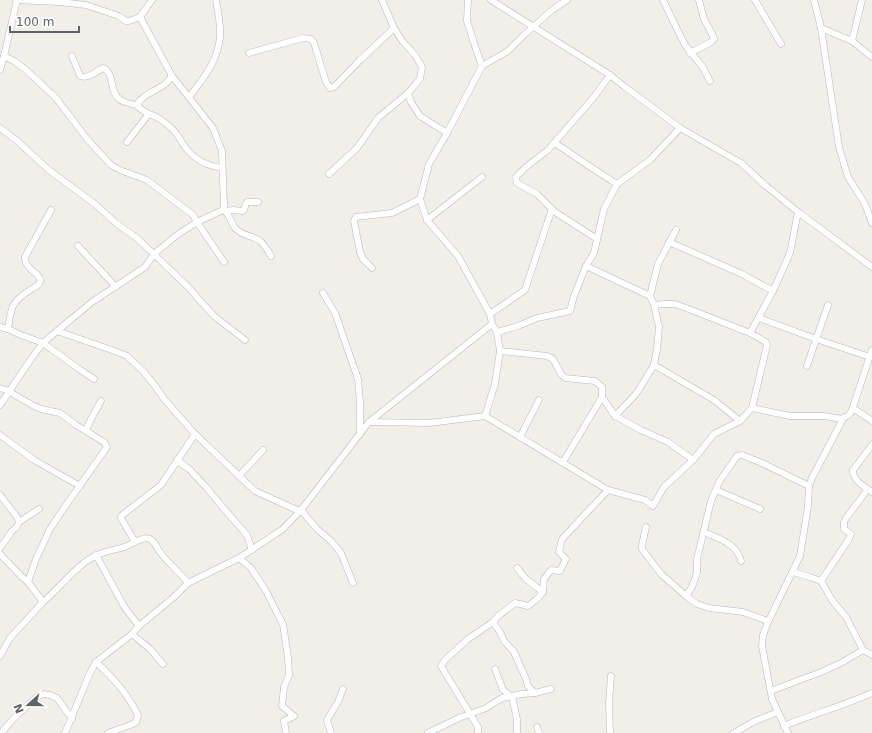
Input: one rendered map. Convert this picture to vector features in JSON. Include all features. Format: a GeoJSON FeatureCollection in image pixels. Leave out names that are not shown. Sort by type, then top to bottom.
{"type":"FeatureCollection","features":[{"type":"Feature","properties":{"kind":"street"},"geometry":{"type":"LineString","coordinates":[[0,70],[16,0],[86,5],[119,16],[126,21],[134,20],[140,17],[152,0]]}},
{"type":"Feature","properties":{"kind":"street"},"geometry":{"type":"LineString","coordinates":[[189,97],[210,70],[218,49],[220,36],[216,0]]}},
{"type":"Feature","properties":{"kind":"street"},"geometry":{"type":"LineString","coordinates":[[329,174],[357,148],[378,118],[408,93],[420,79],[422,67],[415,55],[403,42],[394,28],[382,0]]}},
{"type":"Feature","properties":{"kind":"street"},"geometry":{"type":"LineString","coordinates":[[468,0],[467,21],[482,66]]}},
{"type":"Feature","properties":{"kind":"street"},"geometry":{"type":"LineString","coordinates":[[491,0],[610,75],[680,128],[741,163],[798,212],[872,267]]}},
{"type":"Feature","properties":{"kind":"street"},"geometry":{"type":"LineString","coordinates":[[664,0],[685,45],[702,66],[710,81]]}},
{"type":"Feature","properties":{"kind":"street"},"geometry":{"type":"LineString","coordinates":[[690,53],[714,39],[704,19],[699,0]]}},
{"type":"Feature","properties":{"kind":"street"},"geometry":{"type":"LineString","coordinates":[[755,0],[782,44]]}},
{"type":"Feature","properties":{"kind":"street"},"geometry":{"type":"LineString","coordinates":[[814,0],[821,28],[840,147],[848,177],[865,204],[872,223]]}},
{"type":"Feature","properties":{"kind":"street"},"geometry":{"type":"LineString","coordinates":[[852,41],[862,0]]}},
{"type":"Feature","properties":{"kind":"street"},"geometry":{"type":"LineString","coordinates":[[485,416],[495,384],[500,351],[497,332],[492,324],[490,314],[458,256],[427,220],[420,199],[429,164],[482,66],[508,51],[552,10],[564,1]]}},
{"type":"Feature","properties":{"kind":"street"},"geometry":{"type":"LineString","coordinates":[[140,17],[172,76],[213,128],[222,151],[225,211],[235,228],[242,234],[261,242],[272,256]]}},
{"type":"Feature","properties":{"kind":"street"},"geometry":{"type":"LineString","coordinates":[[249,53],[303,38],[311,39],[314,43],[326,82],[330,88],[334,88],[360,60],[394,28]]}},
{"type":"Feature","properties":{"kind":"street"},"geometry":{"type":"LineString","coordinates":[[821,28],[852,41],[872,57]]}},
{"type":"Feature","properties":{"kind":"street"},"geometry":{"type":"LineString","coordinates":[[4,56],[25,69],[56,98],[87,139],[111,165],[147,180],[193,215],[224,262]]}},
{"type":"Feature","properties":{"kind":"street"},"geometry":{"type":"LineString","coordinates":[[72,56],[80,76],[86,77],[103,68],[105,69],[109,74],[116,95],[119,99],[126,103],[138,105],[139,108],[156,116],[173,130],[185,148],[193,155],[212,167],[222,168]]}},
{"type":"Feature","properties":{"kind":"street"},"geometry":{"type":"LineString","coordinates":[[597,239],[555,212],[537,194],[517,182],[516,177],[555,143],[594,97],[610,75]]}},
{"type":"Feature","properties":{"kind":"street"},"geometry":{"type":"LineString","coordinates":[[138,105],[145,96],[166,83],[172,76]]}},
{"type":"Feature","properties":{"kind":"street"},"geometry":{"type":"LineString","coordinates":[[408,93],[411,102],[420,116],[446,133]]}},
{"type":"Feature","properties":{"kind":"street"},"geometry":{"type":"LineString","coordinates":[[127,142],[149,114]]}},
{"type":"Feature","properties":{"kind":"street"},"geometry":{"type":"LineString","coordinates":[[0,128],[16,140],[50,171],[95,204],[117,224],[137,238],[187,286],[214,316],[245,340]]}},
{"type":"Feature","properties":{"kind":"street"},"geometry":{"type":"LineString","coordinates":[[497,332],[518,326],[537,318],[570,311],[574,296],[586,266],[594,254],[604,210],[617,184],[650,160],[680,128]]}},
{"type":"Feature","properties":{"kind":"street"},"geometry":{"type":"LineString","coordinates":[[555,143],[617,184]]}},
{"type":"Feature","properties":{"kind":"street"},"geometry":{"type":"LineString","coordinates":[[427,220],[482,177]]}},
{"type":"Feature","properties":{"kind":"street"},"geometry":{"type":"LineString","coordinates":[[372,268],[363,259],[360,252],[354,221],[356,217],[392,213],[420,199]]}},
{"type":"Feature","properties":{"kind":"street"},"geometry":{"type":"LineString","coordinates":[[0,405],[43,343],[92,302],[145,267],[154,254],[177,235],[197,222],[225,211],[242,211],[247,202],[258,202]]}},
{"type":"Feature","properties":{"kind":"street"},"geometry":{"type":"LineString","coordinates":[[490,314],[525,290],[552,209]]}},
{"type":"Feature","properties":{"kind":"street"},"geometry":{"type":"LineString","coordinates":[[8,329],[10,311],[15,302],[40,282],[40,278],[24,262],[24,257],[52,210]]}},
{"type":"Feature","properties":{"kind":"street"},"geometry":{"type":"LineString","coordinates":[[750,333],[773,291],[790,253],[798,212]]}},
{"type":"Feature","properties":{"kind":"street"},"geometry":{"type":"LineString","coordinates":[[615,416],[636,394],[654,364],[659,327],[654,305],[650,296],[658,264],[676,230]]}},
{"type":"Feature","properties":{"kind":"street"},"geometry":{"type":"LineString","coordinates":[[669,242],[742,274],[773,291]]}},
{"type":"Feature","properties":{"kind":"street"},"geometry":{"type":"LineString","coordinates":[[78,246],[116,286]]}},
{"type":"Feature","properties":{"kind":"street"},"geometry":{"type":"LineString","coordinates":[[586,266],[650,296]]}},
{"type":"Feature","properties":{"kind":"street"},"geometry":{"type":"LineString","coordinates":[[323,293],[335,313],[358,379],[360,434]]}},
{"type":"Feature","properties":{"kind":"street"},"geometry":{"type":"LineString","coordinates":[[369,422],[429,423],[485,416],[608,490],[645,500],[653,506],[664,487],[693,460],[714,434],[740,421],[752,408],[767,345],[766,342],[750,333],[675,304],[654,305]]}},
{"type":"Feature","properties":{"kind":"street"},"geometry":{"type":"LineString","coordinates":[[807,366],[828,305]]}},
{"type":"Feature","properties":{"kind":"street"},"geometry":{"type":"LineString","coordinates":[[752,408],[790,416],[824,416],[842,419],[849,415],[852,410],[871,353],[816,339],[759,318]]}},
{"type":"Feature","properties":{"kind":"street"},"geometry":{"type":"LineString","coordinates":[[65,733],[72,720],[90,673],[96,662],[174,598],[188,583],[239,558],[283,529],[301,510],[369,422],[492,324]]}},
{"type":"Feature","properties":{"kind":"street"},"geometry":{"type":"LineString","coordinates":[[0,326],[43,343],[94,379]]}},
{"type":"Feature","properties":{"kind":"street"},"geometry":{"type":"LineString","coordinates":[[56,331],[127,356],[143,371],[164,400],[195,434],[255,491],[296,510],[301,510],[316,529],[331,541],[341,553],[353,583]]}},
{"type":"Feature","properties":{"kind":"street"},"geometry":{"type":"LineString","coordinates":[[500,351],[547,356],[553,359],[561,374],[565,378],[595,381],[602,387],[602,397],[563,462]]}},
{"type":"Feature","properties":{"kind":"street"},"geometry":{"type":"LineString","coordinates":[[654,364],[714,400],[740,421]]}},
{"type":"Feature","properties":{"kind":"street"},"geometry":{"type":"LineString","coordinates":[[0,388],[10,391],[34,406],[60,413],[76,425],[104,442],[107,447],[50,529],[36,559],[28,582]]}},
{"type":"Feature","properties":{"kind":"street"},"geometry":{"type":"LineString","coordinates":[[602,397],[615,416],[668,442],[693,460]]}},
{"type":"Feature","properties":{"kind":"street"},"geometry":{"type":"LineString","coordinates":[[520,437],[539,400]]}},
{"type":"Feature","properties":{"kind":"street"},"geometry":{"type":"LineString","coordinates":[[86,430],[90,419],[101,401]]}},
{"type":"Feature","properties":{"kind":"street"},"geometry":{"type":"LineString","coordinates":[[852,410],[856,410],[872,421]]}},
{"type":"Feature","properties":{"kind":"street"},"geometry":{"type":"LineString","coordinates":[[788,733],[772,699],[762,646],[763,635],[800,556],[808,506],[809,486],[844,418]]}},
{"type":"Feature","properties":{"kind":"street"},"geometry":{"type":"LineString","coordinates":[[135,542],[120,516],[161,485],[195,434]]}},
{"type":"Feature","properties":{"kind":"street"},"geometry":{"type":"LineString","coordinates":[[0,435],[34,460],[80,486]]}},
{"type":"Feature","properties":{"kind":"street"},"geometry":{"type":"LineString","coordinates":[[821,581],[851,534],[844,529],[844,522],[846,518],[870,490],[855,478],[852,473],[872,445]]}},
{"type":"Feature","properties":{"kind":"street"},"geometry":{"type":"LineString","coordinates":[[239,476],[263,450]]}},
{"type":"Feature","properties":{"kind":"street"},"geometry":{"type":"LineString","coordinates":[[686,596],[692,587],[696,573],[697,558],[711,501],[719,482],[737,456],[742,455],[762,463],[809,486]]}},
{"type":"Feature","properties":{"kind":"street"},"geometry":{"type":"LineString","coordinates":[[178,460],[206,487],[247,535],[252,550]]}},
{"type":"Feature","properties":{"kind":"street"},"geometry":{"type":"LineString","coordinates":[[478,733],[478,727],[441,666],[445,660],[468,639],[493,622],[514,603],[528,606],[537,599],[543,592],[544,580],[551,570],[560,571],[566,559],[559,552],[562,539],[608,490]]}},
{"type":"Feature","properties":{"kind":"street"},"geometry":{"type":"LineString","coordinates":[[716,490],[760,509]]}},
{"type":"Feature","properties":{"kind":"street"},"geometry":{"type":"LineString","coordinates":[[0,495],[17,517],[19,522]]}},
{"type":"Feature","properties":{"kind":"street"},"geometry":{"type":"LineString","coordinates":[[0,548],[19,522],[39,509]]}},
{"type":"Feature","properties":{"kind":"street"},"geometry":{"type":"LineString","coordinates":[[646,527],[642,549],[661,574],[686,596],[697,604],[709,608],[743,612],[768,622]]}},
{"type":"Feature","properties":{"kind":"street"},"geometry":{"type":"LineString","coordinates":[[704,532],[730,544],[740,556],[741,561]]}},
{"type":"Feature","properties":{"kind":"street"},"geometry":{"type":"LineString","coordinates":[[0,656],[10,638],[64,581],[89,560],[109,550],[123,547],[145,538],[149,539],[188,583]]}},
{"type":"Feature","properties":{"kind":"street"},"geometry":{"type":"LineString","coordinates":[[0,554],[28,582],[43,602]]}},
{"type":"Feature","properties":{"kind":"street"},"geometry":{"type":"LineString","coordinates":[[96,556],[125,608],[139,626]]}},
{"type":"Feature","properties":{"kind":"street"},"geometry":{"type":"LineString","coordinates":[[239,558],[251,568],[266,591],[283,624],[289,674],[284,687],[282,706],[294,716],[284,720],[286,733]]}},
{"type":"Feature","properties":{"kind":"street"},"geometry":{"type":"LineString","coordinates":[[517,568],[526,579],[543,592]]}},
{"type":"Feature","properties":{"kind":"street"},"geometry":{"type":"LineString","coordinates":[[793,572],[821,581],[832,600],[846,617],[863,650],[872,655]]}},
{"type":"Feature","properties":{"kind":"street"},"geometry":{"type":"LineString","coordinates":[[493,622],[504,641],[514,652],[528,686],[535,693]]}},
{"type":"Feature","properties":{"kind":"street"},"geometry":{"type":"LineString","coordinates":[[132,634],[150,649],[163,664]]}},
{"type":"Feature","properties":{"kind":"street"},"geometry":{"type":"LineString","coordinates":[[771,691],[819,673],[841,663],[863,650]]}},
{"type":"Feature","properties":{"kind":"street"},"geometry":{"type":"LineString","coordinates":[[96,662],[114,679],[132,703],[138,715],[136,722],[133,724],[108,733]]}},
{"type":"Feature","properties":{"kind":"street"},"geometry":{"type":"LineString","coordinates":[[495,669],[503,690],[512,697],[517,733]]}},
{"type":"Feature","properties":{"kind":"street"},"geometry":{"type":"LineString","coordinates":[[610,733],[609,703],[611,676]]}},
{"type":"Feature","properties":{"kind":"street"},"geometry":{"type":"LineString","coordinates":[[331,733],[327,720],[338,702],[343,689]]}},
{"type":"Feature","properties":{"kind":"street"},"geometry":{"type":"LineString","coordinates":[[428,733],[461,717],[486,708],[502,698],[551,689]]}},
{"type":"Feature","properties":{"kind":"street"},"geometry":{"type":"LineString","coordinates":[[784,726],[872,693]]}},
{"type":"Feature","properties":{"kind":"street"},"geometry":{"type":"LineString","coordinates":[[1,733],[14,718],[38,696],[44,694],[57,698],[72,720]]}},
{"type":"Feature","properties":{"kind":"street"},"geometry":{"type":"LineString","coordinates":[[734,733],[755,721],[778,712]]}}]}
